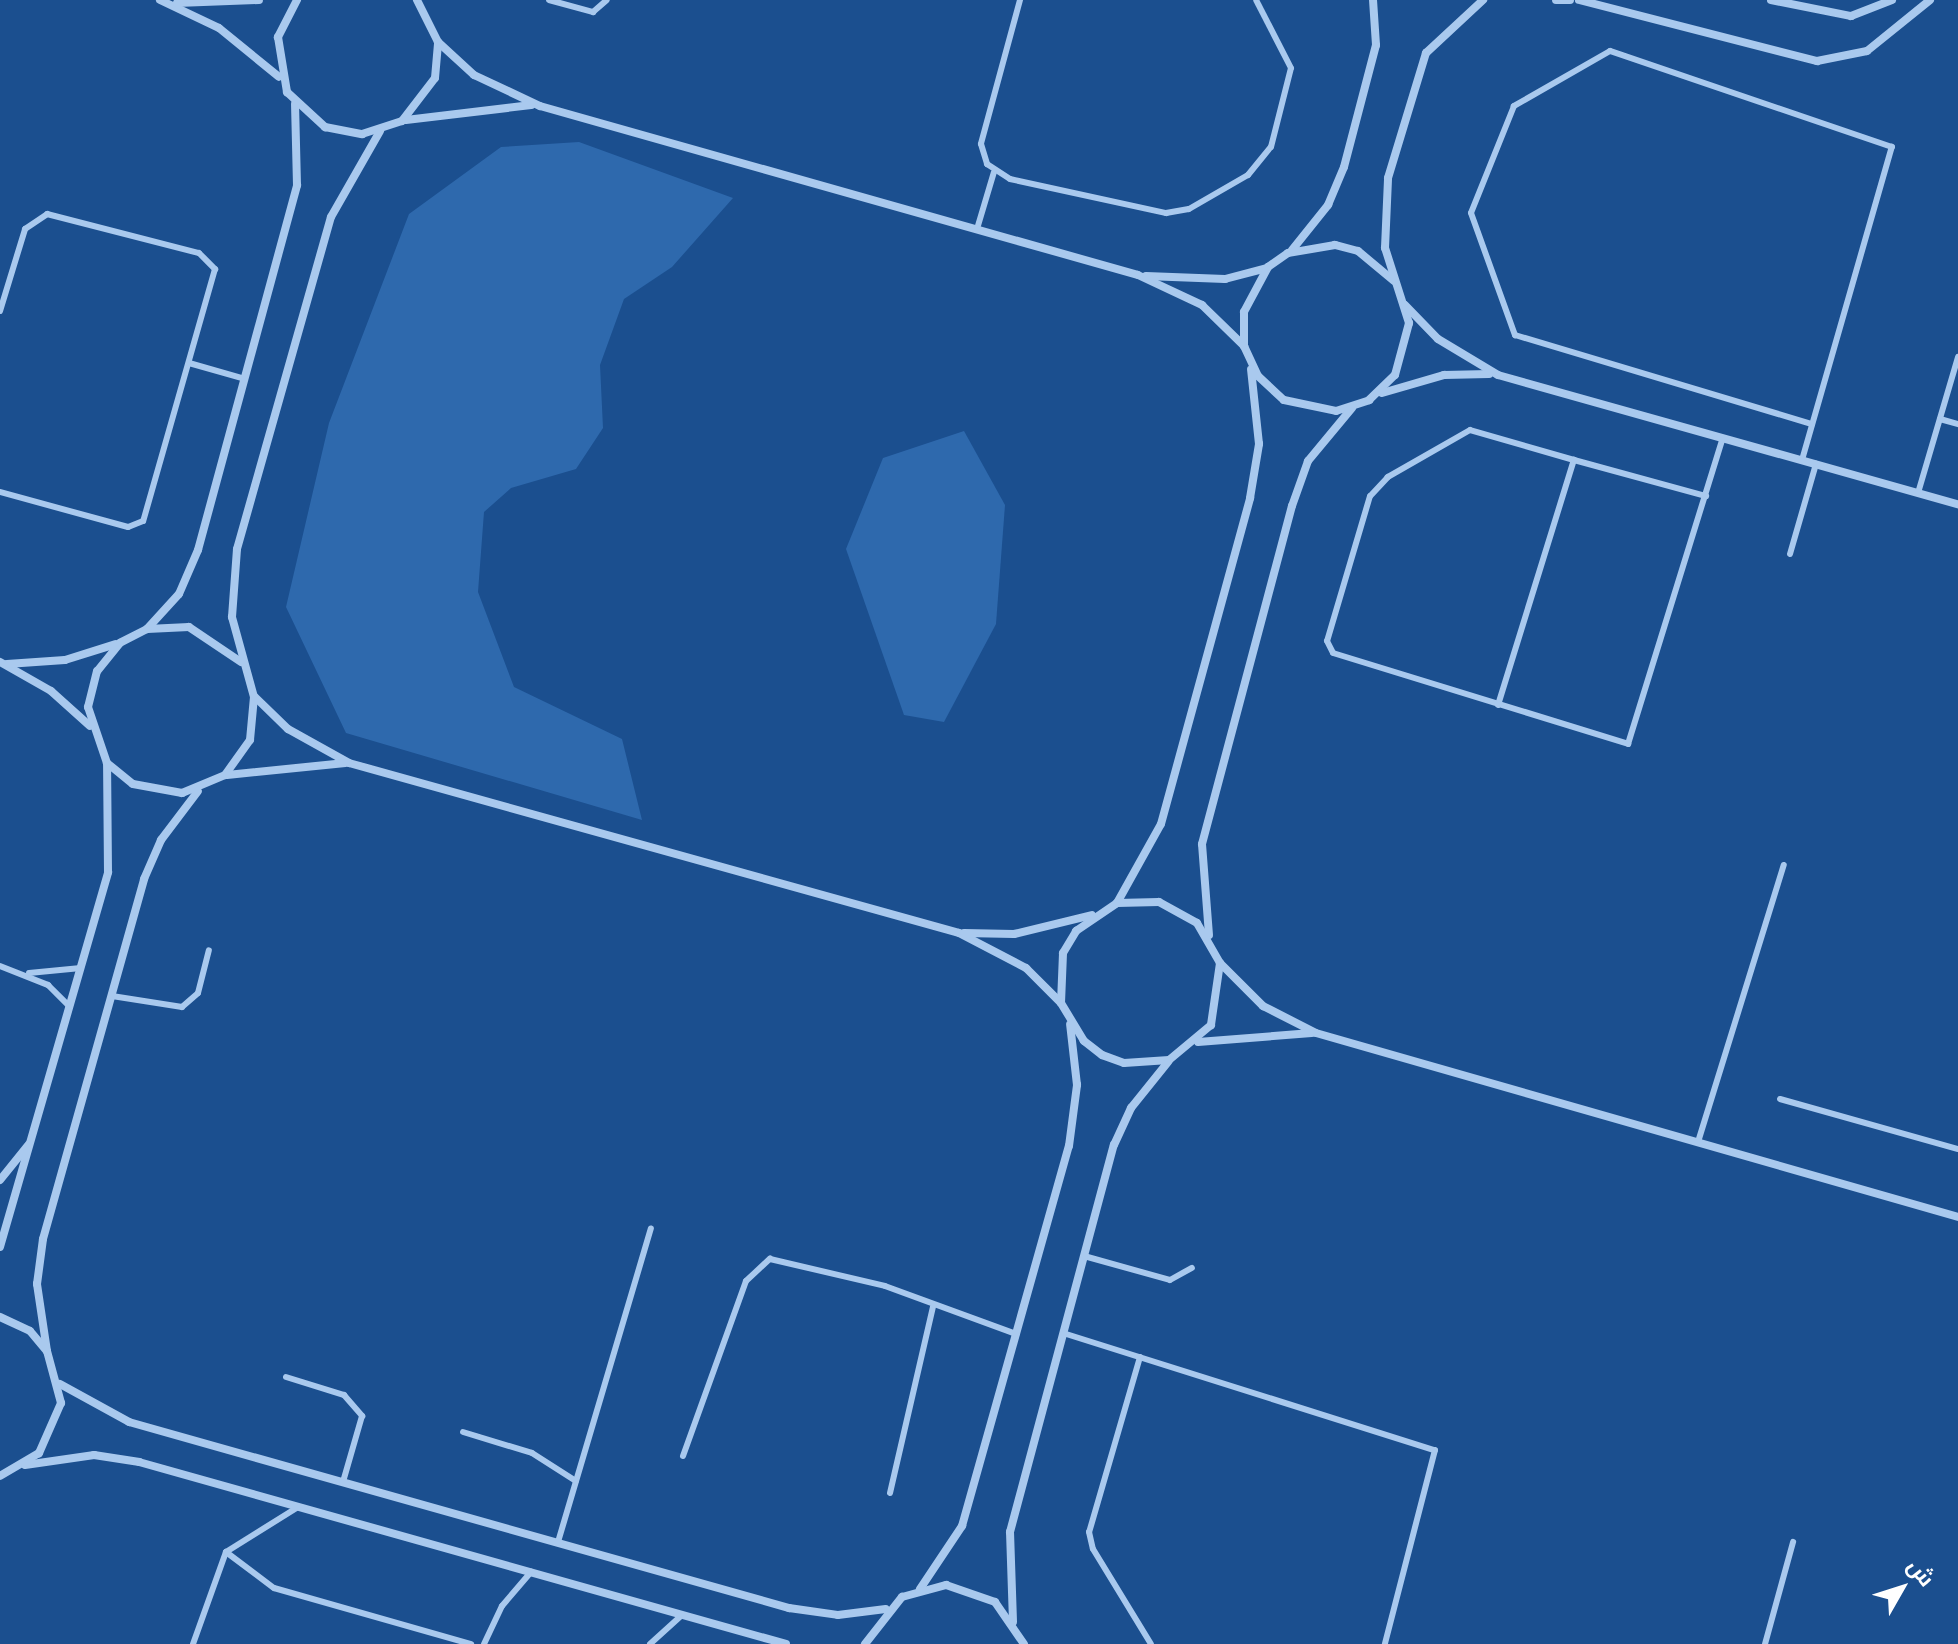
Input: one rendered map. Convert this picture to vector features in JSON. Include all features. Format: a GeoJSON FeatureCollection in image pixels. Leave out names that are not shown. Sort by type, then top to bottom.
{"type":"FeatureCollection","features":[{"type":"Feature","properties":{"kind":"street"},"geometry":{"type":"LineString","coordinates":[[160,0],[172,3],[219,28],[281,78],[295,104],[325,127],[380,131],[402,121],[470,108],[540,106]]}},
{"type":"Feature","properties":{"kind":"street"},"geometry":{"type":"LineString","coordinates":[[172,3],[259,0]]}},
{"type":"Feature","properties":{"kind":"street"},"geometry":{"type":"LineString","coordinates":[[281,78],[278,37],[297,0]]}},
{"type":"Feature","properties":{"kind":"street"},"geometry":{"type":"LineString","coordinates":[[1138,275],[1225,279],[1268,267],[1288,253],[1337,187],[1372,66],[1373,0]]}},
{"type":"Feature","properties":{"kind":"street"},"geometry":{"type":"LineString","coordinates":[[1483,0],[1441,32],[1415,77],[1383,214],[1394,281],[1405,305],[1447,346],[1498,375],[1958,504]]}},
{"type":"Feature","properties":{"kind":"street"},"geometry":{"type":"LineString","coordinates":[[1556,0],[1570,0]]}},
{"type":"Feature","properties":{"kind":"street"},"geometry":{"type":"LineString","coordinates":[[1579,0],[1817,61],[1867,51],[1930,0]]}},
{"type":"Feature","properties":{"kind":"street"},"geometry":{"type":"LineString","coordinates":[[1771,0],[1851,16],[1892,0]]}},
{"type":"Feature","properties":{"kind":"street"},"geometry":{"type":"LineString","coordinates":[[421,2],[438,42],[474,75],[540,106],[1138,275],[1202,305],[1244,346]]}},
{"type":"Feature","properties":{"kind":"street"},"geometry":{"type":"LineString","coordinates":[[402,121],[427,95],[438,42]]}},
{"type":"Feature","properties":{"kind":"street"},"geometry":{"type":"LineString","coordinates":[[147,629],[193,565],[297,185],[295,104]]}},
{"type":"Feature","properties":{"kind":"street"},"geometry":{"type":"LineString","coordinates":[[225,775],[250,740],[254,697],[241,662],[232,617],[237,549],[331,217],[380,131]]}},
{"type":"Feature","properties":{"kind":"street"},"geometry":{"type":"LineString","coordinates":[[1288,253],[1346,248],[1394,281]]}},
{"type":"Feature","properties":{"kind":"street"},"geometry":{"type":"LineString","coordinates":[[1117,903],[1161,824],[1250,498],[1259,444],[1249,360],[1244,346],[1244,312],[1268,267]]}},
{"type":"Feature","properties":{"kind":"street"},"geometry":{"type":"LineString","coordinates":[[1369,400],[1403,358],[1405,305]]}},
{"type":"Feature","properties":{"kind":"street"},"geometry":{"type":"LineString","coordinates":[[1249,360],[1270,390],[1292,404],[1318,411],[1354,407],[1418,380],[1498,375]]}},
{"type":"Feature","properties":{"kind":"street"},"geometry":{"type":"LineString","coordinates":[[1354,407],[1321,441],[1299,483],[1211,806],[1200,868],[1210,939],[1220,963],[1263,1006],[1316,1033],[1958,1217]]}},
{"type":"Feature","properties":{"kind":"street"},"geometry":{"type":"LineString","coordinates":[[4,663],[65,660],[120,643],[147,629],[189,627],[241,662]]}},
{"type":"Feature","properties":{"kind":"street"},"geometry":{"type":"LineString","coordinates":[[90,726],[94,680],[120,643]]}},
{"type":"Feature","properties":{"kind":"street"},"geometry":{"type":"LineString","coordinates":[[0,1247],[81,968],[111,850],[107,763],[90,726],[4,663]]}},
{"type":"Feature","properties":{"kind":"street"},"geometry":{"type":"LineString","coordinates":[[60,1384],[120,1419],[813,1613],[886,1609],[920,1589],[962,1526],[1075,1116],[1069,1023],[1061,1003],[1026,968],[959,933],[349,763],[288,729],[254,697]]}},
{"type":"Feature","properties":{"kind":"street"},"geometry":{"type":"LineString","coordinates":[[107,763],[149,790],[199,789],[225,775],[349,763]]}},
{"type":"Feature","properties":{"kind":"street"},"geometry":{"type":"LineString","coordinates":[[25,1465],[54,1430],[60,1384],[47,1351],[37,1284],[43,1239],[152,859],[199,789]]}},
{"type":"Feature","properties":{"kind":"street"},"geometry":{"type":"LineString","coordinates":[[959,933],[1014,934],[1095,914],[1117,903],[1179,910],[1210,939]]}},
{"type":"Feature","properties":{"kind":"street"},"geometry":{"type":"LineString","coordinates":[[1061,1003],[1063,953],[1095,914]]}},
{"type":"Feature","properties":{"kind":"street"},"geometry":{"type":"LineString","coordinates":[[1013,1622],[1010,1532],[1121,1126],[1169,1060],[1197,1042],[1219,1005],[1220,963]]}},
{"type":"Feature","properties":{"kind":"street"},"geometry":{"type":"LineString","coordinates":[[1069,1023],[1093,1048],[1124,1063],[1169,1060]]}},
{"type":"Feature","properties":{"kind":"street"},"geometry":{"type":"LineString","coordinates":[[1197,1042],[1316,1033]]}},
{"type":"Feature","properties":{"kind":"street"},"geometry":{"type":"LineString","coordinates":[[0,1180],[32,1140]]}},
{"type":"Feature","properties":{"kind":"street"},"geometry":{"type":"LineString","coordinates":[[0,1317],[30,1331],[47,1351]]}},
{"type":"Feature","properties":{"kind":"street"},"geometry":{"type":"LineString","coordinates":[[0,1476],[25,1465],[116,1457],[786,1644]]}},
{"type":"Feature","properties":{"kind":"street"},"geometry":{"type":"LineString","coordinates":[[920,1589],[972,1590],[1013,1622],[1025,1643]]}},
{"type":"Feature","properties":{"kind":"street"},"geometry":{"type":"LineString","coordinates":[[865,1644],[886,1609]]}},
{"type":"Feature","properties":{"kind":"lane"},"geometry":{"type":"LineString","coordinates":[[549,0],[593,12],[607,0]]}},
{"type":"Feature","properties":{"kind":"lane"},"geometry":{"type":"LineString","coordinates":[[977,229],[994,172],[981,144],[1020,0]]}},
{"type":"Feature","properties":{"kind":"lane"},"geometry":{"type":"LineString","coordinates":[[994,172],[1166,213],[1189,209],[1248,175],[1267,155],[1291,79],[1288,57],[1256,0]]}},
{"type":"Feature","properties":{"kind":"lane"},"geometry":{"type":"LineString","coordinates":[[1802,460],[1892,147],[1610,51],[1514,106],[1471,213],[1515,335],[1812,424]]}},
{"type":"Feature","properties":{"kind":"lane"},"geometry":{"type":"LineString","coordinates":[[0,311],[25,229],[47,214],[199,253],[215,275],[138,525],[0,492]]}},
{"type":"Feature","properties":{"kind":"lane"},"geometry":{"type":"LineString","coordinates":[[1918,493],[1958,357]]}},
{"type":"Feature","properties":{"kind":"lane"},"geometry":{"type":"LineString","coordinates":[[189,363],[245,379]]}},
{"type":"Feature","properties":{"kind":"lane"},"geometry":{"type":"LineString","coordinates":[[1940,419],[1958,424]]}},
{"type":"Feature","properties":{"kind":"lane"},"geometry":{"type":"LineString","coordinates":[[1706,496],[1470,430],[1370,496],[1329,647],[1622,745],[1633,740],[1706,496],[1723,438]]}},
{"type":"Feature","properties":{"kind":"lane"},"geometry":{"type":"LineString","coordinates":[[1498,705],[1574,460]]}},
{"type":"Feature","properties":{"kind":"lane"},"geometry":{"type":"LineString","coordinates":[[1790,554],[1816,464]]}},
{"type":"Feature","properties":{"kind":"lane"},"geometry":{"type":"LineString","coordinates":[[1698,1142],[1784,865]]}},
{"type":"Feature","properties":{"kind":"lane"},"geometry":{"type":"LineString","coordinates":[[112,996],[182,1007],[198,993],[209,950]]}},
{"type":"Feature","properties":{"kind":"lane"},"geometry":{"type":"LineString","coordinates":[[0,966],[25,973],[81,968]]}},
{"type":"Feature","properties":{"kind":"lane"},"geometry":{"type":"LineString","coordinates":[[25,973],[70,1007]]}},
{"type":"Feature","properties":{"kind":"lane"},"geometry":{"type":"LineString","coordinates":[[1780,1099],[1958,1149]]}},
{"type":"Feature","properties":{"kind":"lane"},"geometry":{"type":"LineString","coordinates":[[558,1542],[651,1228]]}},
{"type":"Feature","properties":{"kind":"lane"},"geometry":{"type":"LineString","coordinates":[[1084,1256],[1170,1280],[1192,1268]]}},
{"type":"Feature","properties":{"kind":"lane"},"geometry":{"type":"LineString","coordinates":[[683,1456],[746,1281],[762,1262],[787,1259],[1016,1334]]}},
{"type":"Feature","properties":{"kind":"lane"},"geometry":{"type":"LineString","coordinates":[[890,1493],[933,1307]]}},
{"type":"Feature","properties":{"kind":"lane"},"geometry":{"type":"LineString","coordinates":[[1063,1333],[1435,1450],[1385,1644]]}},
{"type":"Feature","properties":{"kind":"lane"},"geometry":{"type":"LineString","coordinates":[[1140,1357],[1089,1532],[1093,1549],[1151,1644]]}},
{"type":"Feature","properties":{"kind":"lane"},"geometry":{"type":"LineString","coordinates":[[286,1377],[344,1395],[362,1416],[343,1482]]}},
{"type":"Feature","properties":{"kind":"lane"},"geometry":{"type":"LineString","coordinates":[[463,1432],[532,1453],[576,1481]]}},
{"type":"Feature","properties":{"kind":"lane"},"geometry":{"type":"LineString","coordinates":[[193,1644],[226,1552],[298,1507]]}},
{"type":"Feature","properties":{"kind":"lane"},"geometry":{"type":"LineString","coordinates":[[1765,1644],[1793,1542]]}},
{"type":"Feature","properties":{"kind":"lane"},"geometry":{"type":"LineString","coordinates":[[226,1552],[274,1588],[441,1640],[471,1644]]}},
{"type":"Feature","properties":{"kind":"lane"},"geometry":{"type":"LineString","coordinates":[[484,1644],[502,1606],[531,1572]]}},
{"type":"Feature","properties":{"kind":"lane"},"geometry":{"type":"LineString","coordinates":[[650,1644],[681,1616]]}},
{"type":"Feature","properties":{"kind":"shaded area"},"geometry":{"type":"Polygon","coordinates":[[[579,142],[733,198],[672,267],[624,299],[600,365],[603,428],[576,469],[511,488],[484,512],[478,592],[514,687],[622,739],[642,820],[346,733],[286,607],[329,423],[409,214],[501,147],[579,142]]]}},
{"type":"Feature","properties":{"kind":"shaded area"},"geometry":{"type":"Polygon","coordinates":[[[964,431],[1005,505],[996,624],[944,722],[904,715],[846,549],[883,458],[964,431]]]}}]}
